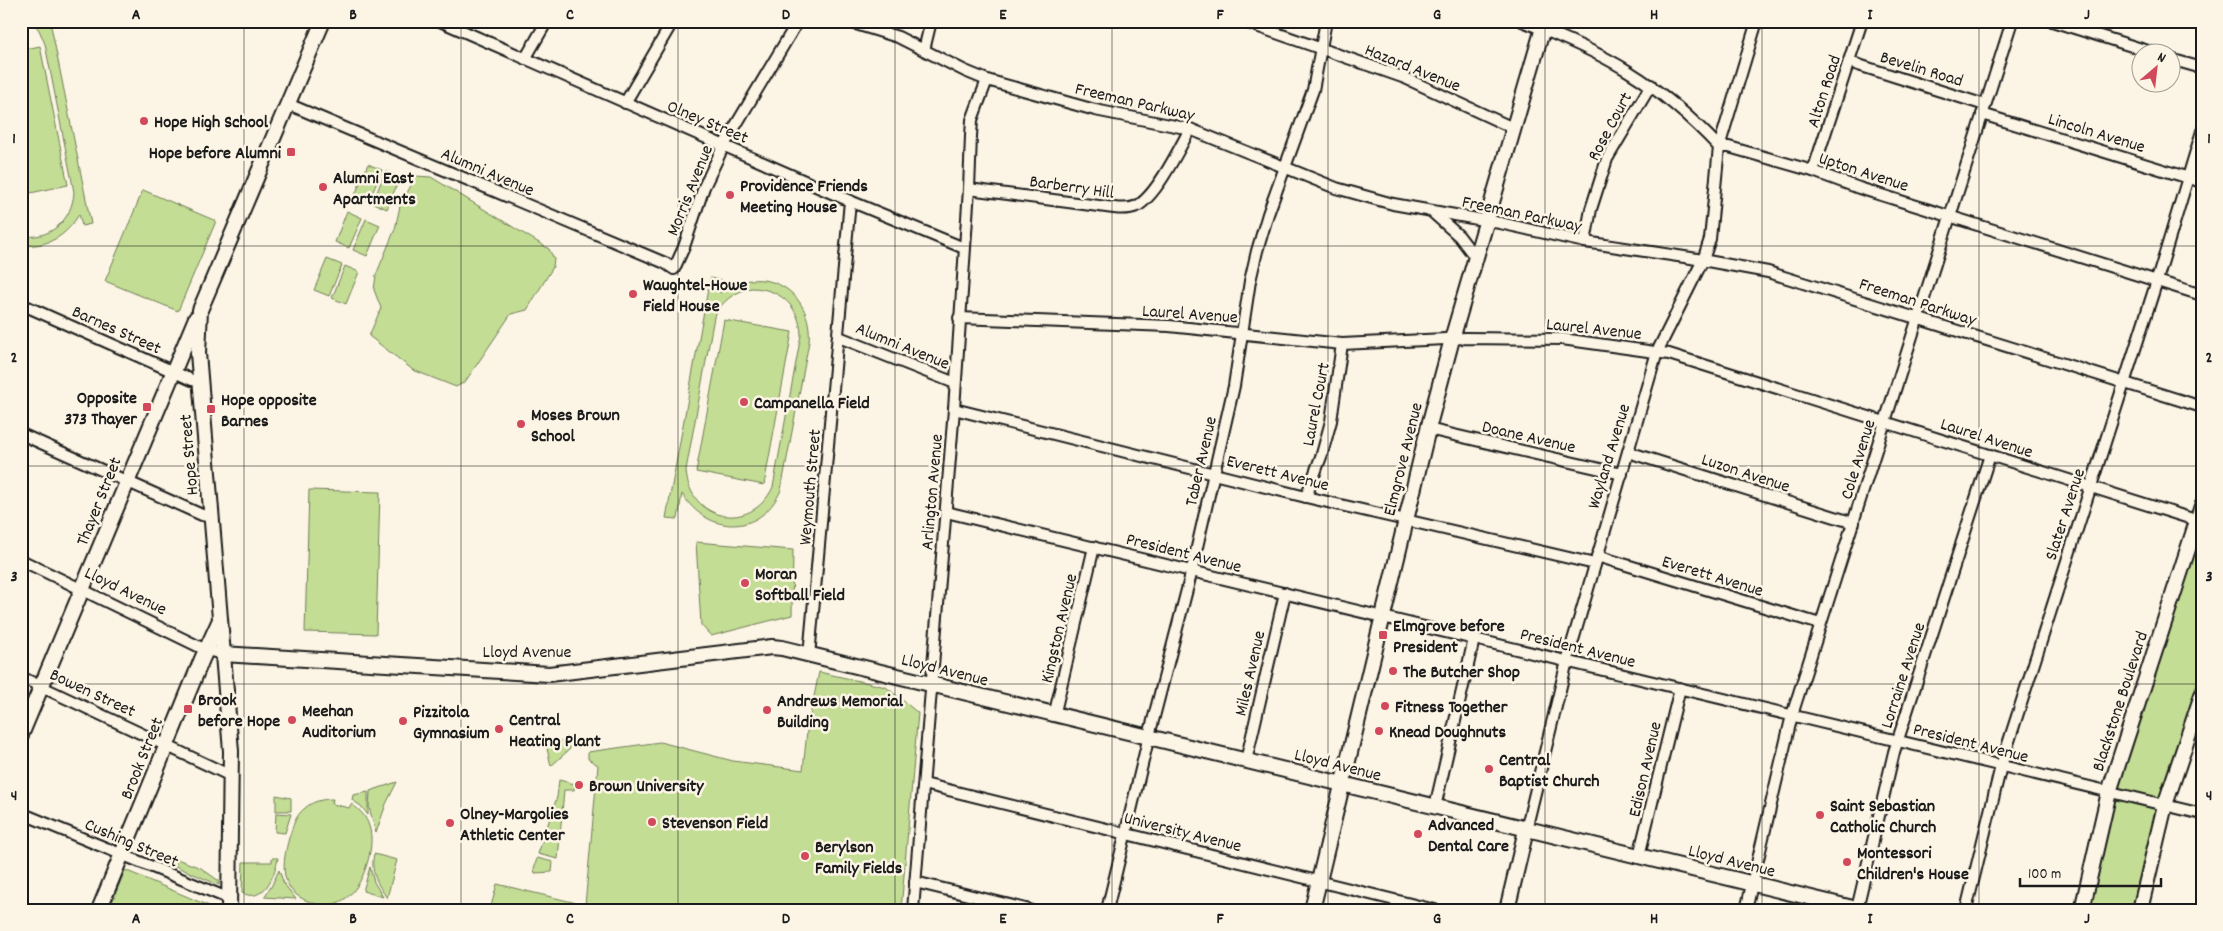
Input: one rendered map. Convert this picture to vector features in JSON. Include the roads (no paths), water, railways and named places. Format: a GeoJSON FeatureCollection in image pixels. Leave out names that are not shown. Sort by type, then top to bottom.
{"type":"FeatureCollection","features":[{"type":"Feature","properties":{"kind":"street","name":"Hope Street"},"geometry":{"type":"LineString","coordinates":[[230,905],[231,751],[198,340],[200,310],[323,21]]}},
{"type":"Feature","properties":{"kind":"street","name":"Olney Street"},"geometry":{"type":"LineString","coordinates":[[440,21],[850,201],[964,248]]}},
{"type":"Feature","properties":{"kind":"street"},"geometry":{"type":"LineString","coordinates":[[525,58],[547,21]]}},
{"type":"Feature","properties":{"kind":"street"},"geometry":{"type":"LineString","coordinates":[[625,103],[672,21]]}},
{"type":"Feature","properties":{"kind":"street","name":"Morris Avenue"},"geometry":{"type":"LineString","coordinates":[[674,269],[684,247],[704,187],[724,145],[798,21]]}},
{"type":"Feature","properties":{"kind":"street","name":"Freeman Parkway"},"geometry":{"type":"LineString","coordinates":[[846,21],[898,37],[987,80],[1095,110],[1190,129],[1336,188],[1393,204],[1585,242],[1768,272],[2202,407]]}},
{"type":"Feature","properties":{"kind":"street"},"geometry":{"type":"LineString","coordinates":[[924,50],[932,21]]}},
{"type":"Feature","properties":{"kind":"street","name":"Hazard Avenue"},"geometry":{"type":"LineString","coordinates":[[1242,21],[1405,78],[1513,128]]}},
{"type":"Feature","properties":{"kind":"street","name":"Taber Avenue"},"geometry":{"type":"LineString","coordinates":[[1108,910],[1148,736],[1191,571],[1234,386],[1250,281],[1268,214],[1313,90],[1326,21]]}},
{"type":"Feature","properties":{"kind":"street"},"geometry":{"type":"LineString","coordinates":[[1522,21],[1544,25],[1597,52],[1650,85],[1692,118],[1719,147]]}},
{"type":"Feature","properties":{"kind":"street","name":"Wayland Avenue"},"geometry":{"type":"LineString","coordinates":[[1507,910],[1567,661],[1657,352],[1703,260],[1710,239],[1719,147],[1757,21]]}},
{"type":"Feature","properties":{"kind":"street","name":"Alton Road"},"geometry":{"type":"LineString","coordinates":[[1813,171],[1862,21]]}},
{"type":"Feature","properties":{"kind":"street","name":"Cole Avenue"},"geometry":{"type":"LineString","coordinates":[[1746,910],[1792,716],[2012,21]]}},
{"type":"Feature","properties":{"kind":"street"},"geometry":{"type":"LineString","coordinates":[[2052,21],[2130,45]]}},
{"type":"Feature","properties":{"kind":"street","name":"Elmgrove Avenue"},"geometry":{"type":"LineString","coordinates":[[1312,910],[1428,430],[1475,258],[1544,25]]}},
{"type":"Feature","properties":{"kind":"street","name":"Bevelin Road"},"geometry":{"type":"LineString","coordinates":[[1849,62],[1984,109]]}},
{"type":"Feature","properties":{"kind":"street"},"geometry":{"type":"LineString","coordinates":[[2180,62],[2202,68]]}},
{"type":"Feature","properties":{"kind":"street","name":"Arlington Avenue"},"geometry":{"type":"LineString","coordinates":[[913,910],[954,408],[972,120],[987,80]]}},
{"type":"Feature","properties":{"kind":"street","name":"Rose Court"},"geometry":{"type":"LineString","coordinates":[[1585,242],[1591,209],[1607,159],[1650,85]]}},
{"type":"Feature","properties":{"kind":"street","name":"Alumni Avenue"},"geometry":{"type":"LineString","coordinates":[[288,104],[665,263],[674,269]]}},
{"type":"Feature","properties":{"kind":"street","name":"Lincoln Avenue"},"geometry":{"type":"LineString","coordinates":[[1984,109],[2202,182]]}},
{"type":"Feature","properties":{"kind":"street","name":"Barberry Hill"},"geometry":{"type":"LineString","coordinates":[[969,189],[1114,208],[1124,209],[1137,206],[1162,178],[1190,129]]}},
{"type":"Feature","properties":{"kind":"street","name":"Slater Avenue"},"geometry":{"type":"LineString","coordinates":[[1966,910],[2001,766],[2202,131]]}},
{"type":"Feature","properties":{"kind":"street","name":"Upton Avenue"},"geometry":{"type":"LineString","coordinates":[[1719,147],[1729,148],[1813,171],[1859,188],[1951,215],[2202,295]]}},
{"type":"Feature","properties":{"kind":"street","name":"Weymouth Street"},"geometry":{"type":"LineString","coordinates":[[809,656],[850,201]]}},
{"type":"Feature","properties":{"kind":"street"},"geometry":{"type":"LineString","coordinates":[[1431,211],[1459,236],[1475,258]]}},
{"type":"Feature","properties":{"kind":"street","name":"Barnes Street"},"geometry":{"type":"LineString","coordinates":[[21,304],[192,380],[201,381]]}},
{"type":"Feature","properties":{"kind":"street","name":"Thayer Street"},"geometry":{"type":"LineString","coordinates":[[21,735],[200,310]]}},
{"type":"Feature","properties":{"kind":"street","name":"Laurel Avenue"},"geometry":{"type":"LineString","coordinates":[[959,318],[1169,326],[1342,344],[1452,339],[1562,340],[1657,352],[1990,454],[2200,521]]}},
{"type":"Feature","properties":{"kind":"street","name":"Alumni Avenue"},"geometry":{"type":"LineString","coordinates":[[839,337],[955,384]]}},
{"type":"Feature","properties":{"kind":"street","name":"Laurel Court"},"geometry":{"type":"LineString","coordinates":[[1306,496],[1322,454],[1331,421],[1342,344]]}},
{"type":"Feature","properties":{"kind":"street","name":"Everett Avenue"},"geometry":{"type":"LineString","coordinates":[[954,408],[1306,496],[1596,560],[1820,624]]}},
{"type":"Feature","properties":{"kind":"street","name":"Doane Avenue"},"geometry":{"type":"LineString","coordinates":[[1428,430],[1622,474]]}},
{"type":"Feature","properties":{"kind":"street"},"geometry":{"type":"LineString","coordinates":[[21,434],[202,515],[212,517]]}},
{"type":"Feature","properties":{"kind":"street","name":"Luzon Avenue"},"geometry":{"type":"LineString","coordinates":[[1628,452],[1854,523]]}},
{"type":"Feature","properties":{"kind":"street","name":"Lorraine Avenue"},"geometry":{"type":"LineString","coordinates":[[1859,909],[1898,741],[1990,454]]}},
{"type":"Feature","properties":{"kind":"street","name":"Blackstone Boulevard"},"geometry":{"type":"LineString","coordinates":[[2082,910],[2109,792],[2200,521],[2202,506]]}},
{"type":"Feature","properties":{"kind":"street","name":"President Avenue"},"geometry":{"type":"LineString","coordinates":[[946,512],[2202,814]]}},
{"type":"Feature","properties":{"kind":"street","name":"Kingston Avenue"},"geometry":{"type":"LineString","coordinates":[[1054,716],[1094,547]]}},
{"type":"Feature","properties":{"kind":"street","name":"Lloyd Avenue"},"geometry":{"type":"LineString","coordinates":[[21,560],[206,650],[223,654],[550,674],[772,647],[1054,716],[1148,736],[1526,830],[1859,909]]}},
{"type":"Feature","properties":{"kind":"street","name":"Miles Avenue"},"geometry":{"type":"LineString","coordinates":[[1246,761],[1285,593]]}},
{"type":"Feature","properties":{"kind":"street","name":"Brook Street"},"geometry":{"type":"LineString","coordinates":[[99,910],[166,745],[220,620]]}},
{"type":"Feature","properties":{"kind":"street"},"geometry":{"type":"LineString","coordinates":[[1435,807],[1474,639]]}},
{"type":"Feature","properties":{"kind":"street","name":"Bowen Street"},"geometry":{"type":"LineString","coordinates":[[21,677],[231,776]]}},
{"type":"Feature","properties":{"kind":"street","name":"Edison Avenue"},"geometry":{"type":"LineString","coordinates":[[1639,856],[1680,688]]}},
{"type":"Feature","properties":{"kind":"street"},"geometry":{"type":"LineString","coordinates":[[2140,910],[2165,805],[2202,695]]}},
{"type":"Feature","properties":{"kind":"street","name":"University Avenue"},"geometry":{"type":"LineString","coordinates":[[924,784],[1435,910]]}},
{"type":"Feature","properties":{"kind":"street","name":"Cushing Street"},"geometry":{"type":"LineString","coordinates":[[21,813],[122,855],[230,905]]}},
{"type":"Feature","properties":{"kind":"street"},"geometry":{"type":"LineString","coordinates":[[915,882],[1030,910]]}},
{"type":"Feature","properties":{"kind":"place","name":"Hope High School"},"geometry":{"type":"Point","coordinates":[144,121]}},
{"type":"Feature","properties":{"kind":"place","name":"Hope before Alumni"},"geometry":{"type":"Point","coordinates":[291,152]}},
{"type":"Feature","properties":{"kind":"place","name":"Alumni East Apartments"},"geometry":{"type":"Point","coordinates":[323,187]}},
{"type":"Feature","properties":{"kind":"place","name":"Providence Friends Meeting House"},"geometry":{"type":"Point","coordinates":[730,195]}},
{"type":"Feature","properties":{"kind":"place","name":"Waughtel-Howe Field House"},"geometry":{"type":"Point","coordinates":[633,294]}},
{"type":"Feature","properties":{"kind":"place","name":"Campanella Field"},"geometry":{"type":"Point","coordinates":[744,402]}},
{"type":"Feature","properties":{"kind":"place","name":"Opposite 373 Thayer"},"geometry":{"type":"Point","coordinates":[147,407]}},
{"type":"Feature","properties":{"kind":"place","name":"Hope opposite Barnes"},"geometry":{"type":"Point","coordinates":[211,409]}},
{"type":"Feature","properties":{"kind":"place","name":"Moses Brown School"},"geometry":{"type":"Point","coordinates":[521,424]}},
{"type":"Feature","properties":{"kind":"place","name":"Moran Softball Field"},"geometry":{"type":"Point","coordinates":[745,583]}},
{"type":"Feature","properties":{"kind":"place","name":"Elmgrove before President"},"geometry":{"type":"Point","coordinates":[1383,635]}},
{"type":"Feature","properties":{"kind":"place","name":"The Butcher Shop"},"geometry":{"type":"Point","coordinates":[1393,671]}},
{"type":"Feature","properties":{"kind":"place","name":"Fitness Together"},"geometry":{"type":"Point","coordinates":[1385,706]}},
{"type":"Feature","properties":{"kind":"place","name":"Brook before Hope"},"geometry":{"type":"Point","coordinates":[188,709]}},
{"type":"Feature","properties":{"kind":"place","name":"Andrews Memorial Building"},"geometry":{"type":"Point","coordinates":[767,710]}},
{"type":"Feature","properties":{"kind":"place","name":"Meehan Auditorium"},"geometry":{"type":"Point","coordinates":[292,720]}},
{"type":"Feature","properties":{"kind":"place","name":"Pizzitola Gymnasium"},"geometry":{"type":"Point","coordinates":[403,721]}},
{"type":"Feature","properties":{"kind":"place","name":"Central Heating Plant"},"geometry":{"type":"Point","coordinates":[499,729]}},
{"type":"Feature","properties":{"kind":"place","name":"Knead Doughnuts"},"geometry":{"type":"Point","coordinates":[1379,731]}},
{"type":"Feature","properties":{"kind":"place","name":"Central Baptist Church"},"geometry":{"type":"Point","coordinates":[1489,769]}},
{"type":"Feature","properties":{"kind":"place","name":"Brown University"},"geometry":{"type":"Point","coordinates":[579,785]}},
{"type":"Feature","properties":{"kind":"place","name":"Saint Sebastian Catholic Church"},"geometry":{"type":"Point","coordinates":[1820,815]}},
{"type":"Feature","properties":{"kind":"place","name":"Stevenson Field"},"geometry":{"type":"Point","coordinates":[652,822]}},
{"type":"Feature","properties":{"kind":"place","name":"Olney-Margolies Athletic Center"},"geometry":{"type":"Point","coordinates":[450,823]}},
{"type":"Feature","properties":{"kind":"place","name":"Advanced Dental Care"},"geometry":{"type":"Point","coordinates":[1418,834]}},
{"type":"Feature","properties":{"kind":"place","name":"Berylson Family Fields"},"geometry":{"type":"Point","coordinates":[805,856]}},
{"type":"Feature","properties":{"kind":"place","name":"Montessori Children's House"},"geometry":{"type":"Point","coordinates":[1847,862]}}]}
